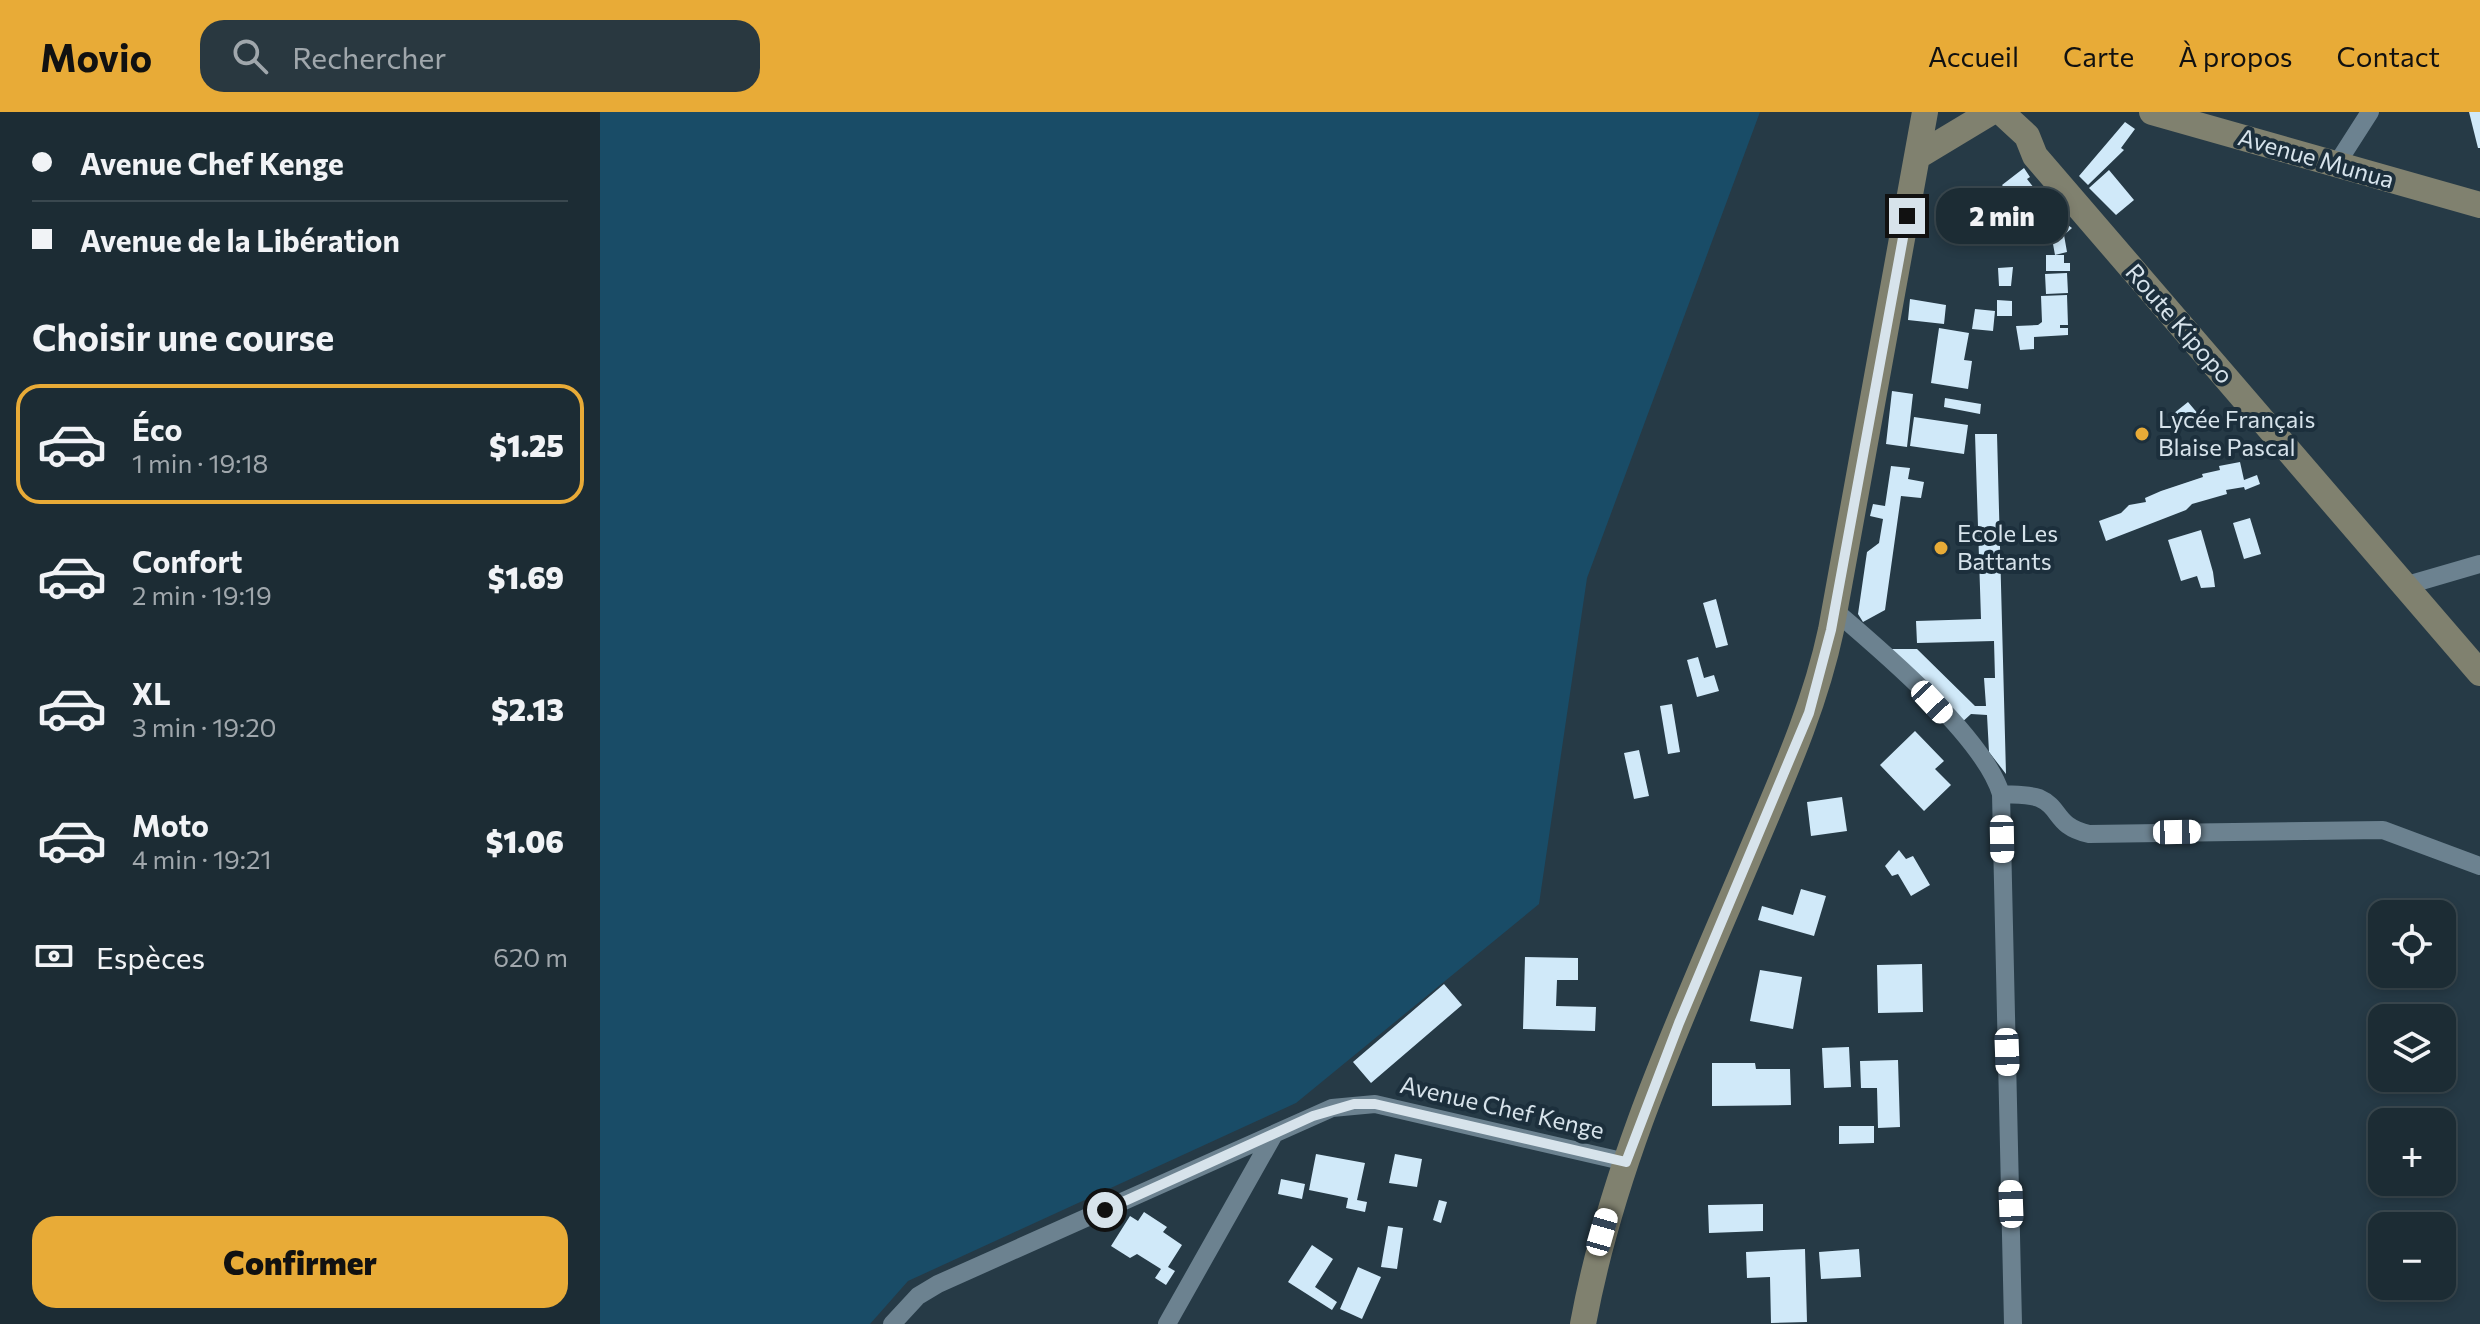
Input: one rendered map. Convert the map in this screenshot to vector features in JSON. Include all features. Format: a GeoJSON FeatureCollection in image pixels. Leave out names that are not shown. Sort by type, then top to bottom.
{"type":"FeatureCollection","features":[{"type":"Feature","properties":{"kind":"street"},"geometry":{"type":"LineString","coordinates":[[1583,1324],[1596,1255],[1626,1162],[1679,1023],[1815,698],[1834,610],[1925,112]]}},
{"type":"Feature","properties":{"kind":"street"},"geometry":{"type":"LineString","coordinates":[[1948,112],[1988,115]]}},
{"type":"Feature","properties":{"kind":"street","name":"Avenue Munua"},"geometry":{"type":"LineString","coordinates":[[2152,112],[2480,205]]}},
{"type":"Feature","properties":{"kind":"street"},"geometry":{"type":"LineString","coordinates":[[2336,165],[2370,112]]}},
{"type":"Feature","properties":{"kind":"street"},"geometry":{"type":"LineString","coordinates":[[1918,156],[1988,115]]}},
{"type":"Feature","properties":{"kind":"street","name":"Route Kipopo"},"geometry":{"type":"LineString","coordinates":[[1988,115],[2027,136],[2035,156],[2480,673]]}},
{"type":"Feature","properties":{"kind":"street"},"geometry":{"type":"LineString","coordinates":[[2404,586],[2480,564]]}},
{"type":"Feature","properties":{"kind":"street"},"geometry":{"type":"LineString","coordinates":[[1834,610],[1896,663],[1986,760],[2001,794],[2013,1324]]}},
{"type":"Feature","properties":{"kind":"street"},"geometry":{"type":"LineString","coordinates":[[2001,794],[2037,798],[2050,805],[2070,830],[2089,834],[2383,830],[2480,866]]}},
{"type":"Feature","properties":{"kind":"street","name":"Avenue Chef Kenge"},"geometry":{"type":"LineString","coordinates":[[892,1324],[918,1296],[938,1284],[1332,1108],[1375,1104],[1626,1162]]}},
{"type":"Feature","properties":{"kind":"street"},"geometry":{"type":"LineString","coordinates":[[1167,1324],[1273,1136]]}},
{"type":"Feature","properties":{"kind":"shaded area"},"geometry":{"type":"Polygon","coordinates":[[[600,112],[1760,112],[1587,578],[1539,904],[1296,1103],[908,1281],[870,1324],[600,1324],[600,112]]]}},
{"type":"Feature","properties":{"kind":"building"},"geometry":{"type":"Polygon","coordinates":[[[2469,112],[2480,112],[2480,148],[2478,148],[2469,112]]]}},
{"type":"Feature","properties":{"kind":"building"},"geometry":{"type":"Polygon","coordinates":[[[2125,122],[2135,129],[2121,148],[2124,150],[2088,185],[2079,176],[2125,122]]]}},
{"type":"Feature","properties":{"kind":"building"},"geometry":{"type":"Polygon","coordinates":[[[2024,168],[2030,177],[2027,179],[2049,207],[2057,211],[2048,220],[2018,186],[2009,194],[2002,185],[2024,168]]]}},
{"type":"Feature","properties":{"kind":"building"},"geometry":{"type":"Polygon","coordinates":[[[2109,170],[2134,200],[2116,215],[2089,188],[2109,170]]]}},
{"type":"Feature","properties":{"kind":"building"},"geometry":{"type":"Polygon","coordinates":[[[2057,217],[2072,228],[2064,235],[2067,252],[2055,255],[2053,244],[2041,233],[2057,217]]]}},
{"type":"Feature","properties":{"kind":"building"},"geometry":{"type":"Polygon","coordinates":[[[2046,255],[2064,255],[2064,263],[2070,263],[2070,271],[2046,271],[2046,255]]]}},
{"type":"Feature","properties":{"kind":"building"},"geometry":{"type":"Polygon","coordinates":[[[2013,267],[2011,286],[1999,286],[1998,268],[2013,267]]]}},
{"type":"Feature","properties":{"kind":"building"},"geometry":{"type":"Polygon","coordinates":[[[2067,273],[2068,293],[2046,294],[2045,274],[2067,273]]]}},
{"type":"Feature","properties":{"kind":"building"},"geometry":{"type":"Polygon","coordinates":[[[2067,295],[2068,325],[2060,325],[2060,328],[2068,328],[2068,335],[2034,337],[2034,349],[2020,350],[2016,326],[2042,322],[2041,296],[2067,295]]]}},
{"type":"Feature","properties":{"kind":"building"},"geometry":{"type":"Polygon","coordinates":[[[1910,299],[1946,305],[1944,324],[1908,320],[1910,299]]]}},
{"type":"Feature","properties":{"kind":"building"},"geometry":{"type":"Polygon","coordinates":[[[1997,300],[2012,301],[2012,316],[1997,316],[1997,300]]]}},
{"type":"Feature","properties":{"kind":"building"},"geometry":{"type":"Polygon","coordinates":[[[1975,309],[1995,311],[1993,331],[1972,329],[1975,309]]]}},
{"type":"Feature","properties":{"kind":"building"},"geometry":{"type":"Polygon","coordinates":[[[1939,328],[1969,333],[1964,360],[1972,361],[1968,389],[1931,383],[1939,328]]]}},
{"type":"Feature","properties":{"kind":"building"},"geometry":{"type":"Polygon","coordinates":[[[1892,391],[1913,394],[1907,447],[1886,444],[1892,391]]]}},
{"type":"Feature","properties":{"kind":"building"},"geometry":{"type":"Polygon","coordinates":[[[1945,398],[1981,404],[1980,414],[1944,407],[1945,398]]]}},
{"type":"Feature","properties":{"kind":"building"},"geometry":{"type":"Polygon","coordinates":[[[2188,402],[2199,415],[2184,427],[2173,414],[2188,402]]]}},
{"type":"Feature","properties":{"kind":"building"},"geometry":{"type":"Polygon","coordinates":[[[1914,417],[1968,425],[1964,454],[1910,446],[1914,417]]]}},
{"type":"Feature","properties":{"kind":"building"},"geometry":{"type":"Polygon","coordinates":[[[1975,434],[1997,434],[2006,774],[1989,752],[1987,715],[1971,714],[1960,724],[1890,649],[1917,649],[1975,706],[1986,706],[1984,678],[1995,678],[1994,641],[1917,643],[1916,621],[1981,619],[1975,434]]]}},
{"type":"Feature","properties":{"kind":"building"},"geometry":{"type":"Polygon","coordinates":[[[2240,462],[2244,480],[2257,475],[2260,484],[2245,490],[2244,487],[2226,490],[2227,494],[2192,504],[2186,510],[2106,541],[2099,521],[2121,513],[2129,505],[2146,502],[2145,498],[2161,491],[2220,470],[2219,466],[2240,462]]]}},
{"type":"Feature","properties":{"kind":"building"},"geometry":{"type":"Polygon","coordinates":[[[1891,466],[1910,468],[1908,479],[1924,482],[1921,498],[1901,496],[1885,610],[1863,622],[1858,614],[1867,552],[1879,543],[1883,519],[1870,516],[1873,504],[1885,506],[1891,466]]]}},
{"type":"Feature","properties":{"kind":"building"},"geometry":{"type":"Polygon","coordinates":[[[2250,518],[2261,554],[2244,559],[2233,523],[2250,518]]]}},
{"type":"Feature","properties":{"kind":"building"},"geometry":{"type":"Polygon","coordinates":[[[2201,530],[2215,587],[2201,588],[2197,576],[2181,581],[2168,540],[2201,530]]]}},
{"type":"Feature","properties":{"kind":"building"},"geometry":{"type":"Polygon","coordinates":[[[1716,599],[1728,645],[1716,648],[1703,603],[1716,599]]]}},
{"type":"Feature","properties":{"kind":"building"},"geometry":{"type":"Polygon","coordinates":[[[1698,657],[1704,678],[1714,675],[1719,691],[1697,697],[1687,660],[1698,657]]]}},
{"type":"Feature","properties":{"kind":"building"},"geometry":{"type":"Polygon","coordinates":[[[1672,704],[1680,752],[1668,754],[1660,706],[1672,704]]]}},
{"type":"Feature","properties":{"kind":"building"},"geometry":{"type":"Polygon","coordinates":[[[1915,731],[1944,761],[1935,769],[1951,785],[1924,811],[1880,765],[1915,731]]]}},
{"type":"Feature","properties":{"kind":"building"},"geometry":{"type":"Polygon","coordinates":[[[1639,750],[1649,796],[1634,799],[1624,753],[1639,750]]]}},
{"type":"Feature","properties":{"kind":"building"},"geometry":{"type":"Polygon","coordinates":[[[1842,797],[1847,831],[1811,836],[1807,802],[1842,797]]]}},
{"type":"Feature","properties":{"kind":"building"},"geometry":{"type":"Polygon","coordinates":[[[1899,850],[1906,859],[1913,856],[1930,885],[1911,896],[1898,874],[1892,876],[1885,866],[1899,850]]]}},
{"type":"Feature","properties":{"kind":"building"},"geometry":{"type":"Polygon","coordinates":[[[1801,889],[1826,896],[1814,936],[1758,920],[1762,906],[1793,915],[1801,889]]]}},
{"type":"Feature","properties":{"kind":"building"},"geometry":{"type":"Polygon","coordinates":[[[1525,957],[1578,958],[1578,980],[1557,980],[1556,1006],[1596,1007],[1595,1031],[1523,1029],[1525,957]]]}},
{"type":"Feature","properties":{"kind":"building"},"geometry":{"type":"Polygon","coordinates":[[[1922,964],[1923,1012],[1878,1013],[1877,965],[1922,964]]]}},
{"type":"Feature","properties":{"kind":"building"},"geometry":{"type":"Polygon","coordinates":[[[1760,970],[1802,977],[1793,1029],[1750,1021],[1760,970]]]}},
{"type":"Feature","properties":{"kind":"building"},"geometry":{"type":"Polygon","coordinates":[[[1444,984],[1462,1005],[1371,1083],[1353,1062],[1444,984]]]}},
{"type":"Feature","properties":{"kind":"building"},"geometry":{"type":"Polygon","coordinates":[[[1849,1047],[1851,1087],[1824,1088],[1822,1048],[1849,1047]]]}},
{"type":"Feature","properties":{"kind":"building"},"geometry":{"type":"Polygon","coordinates":[[[1898,1060],[1900,1127],[1878,1128],[1877,1088],[1861,1088],[1860,1061],[1898,1060]]]}},
{"type":"Feature","properties":{"kind":"building"},"geometry":{"type":"Polygon","coordinates":[[[1712,1063],[1755,1063],[1756,1069],[1790,1069],[1791,1105],[1712,1106],[1712,1063]]]}},
{"type":"Feature","properties":{"kind":"building"},"geometry":{"type":"Polygon","coordinates":[[[1839,1126],[1874,1126],[1874,1143],[1839,1144],[1839,1126]]]}},
{"type":"Feature","properties":{"kind":"building"},"geometry":{"type":"Polygon","coordinates":[[[1316,1154],[1365,1163],[1357,1200],[1367,1202],[1365,1212],[1346,1208],[1348,1198],[1309,1190],[1316,1154]]]}},
{"type":"Feature","properties":{"kind":"building"},"geometry":{"type":"Polygon","coordinates":[[[1395,1154],[1422,1159],[1417,1187],[1389,1183],[1395,1154]]]}},
{"type":"Feature","properties":{"kind":"building"},"geometry":{"type":"Polygon","coordinates":[[[1281,1179],[1305,1184],[1302,1199],[1278,1194],[1281,1179]]]}},
{"type":"Feature","properties":{"kind":"building"},"geometry":{"type":"Polygon","coordinates":[[[1439,1200],[1447,1202],[1441,1223],[1433,1220],[1439,1200]]]}},
{"type":"Feature","properties":{"kind":"building"},"geometry":{"type":"Polygon","coordinates":[[[1763,1204],[1763,1231],[1709,1233],[1708,1205],[1763,1204]]]}},
{"type":"Feature","properties":{"kind":"building"},"geometry":{"type":"Polygon","coordinates":[[[1144,1212],[1167,1227],[1163,1232],[1182,1245],[1168,1267],[1175,1271],[1166,1285],[1155,1278],[1161,1269],[1137,1254],[1130,1258],[1111,1246],[1130,1216],[1138,1221],[1144,1212]]]}},
{"type":"Feature","properties":{"kind":"building"},"geometry":{"type":"Polygon","coordinates":[[[1388,1226],[1403,1228],[1397,1269],[1381,1267],[1388,1226]]]}},
{"type":"Feature","properties":{"kind":"building"},"geometry":{"type":"Polygon","coordinates":[[[1312,1245],[1333,1259],[1315,1287],[1337,1302],[1332,1310],[1288,1282],[1312,1245]]]}},
{"type":"Feature","properties":{"kind":"building"},"geometry":{"type":"Polygon","coordinates":[[[1805,1249],[1807,1322],[1771,1323],[1770,1277],[1747,1278],[1746,1252],[1805,1249]]]}},
{"type":"Feature","properties":{"kind":"building"},"geometry":{"type":"Polygon","coordinates":[[[1859,1249],[1861,1277],[1821,1279],[1819,1252],[1859,1249]]]}},
{"type":"Feature","properties":{"kind":"building"},"geometry":{"type":"Polygon","coordinates":[[[1358,1267],[1381,1277],[1362,1319],[1340,1309],[1358,1267]]]}},
{"type":"Feature","properties":{"kind":"place","name":"Lycée Français Blaise Pascal"},"geometry":{"type":"Point","coordinates":[2142,434]}},
{"type":"Feature","properties":{"kind":"place","name":"Ecole Les Battants"},"geometry":{"type":"Point","coordinates":[1941,548]}},
{"type":"Feature","properties":{"kind":"route"},"geometry":{"type":"LineString","coordinates":[[1105,1210],[1313,1116],[1354,1104],[1375,1104],[1626,1162],[1679,1023],[1815,698],[1831,630],[1907,216]]}}]}
